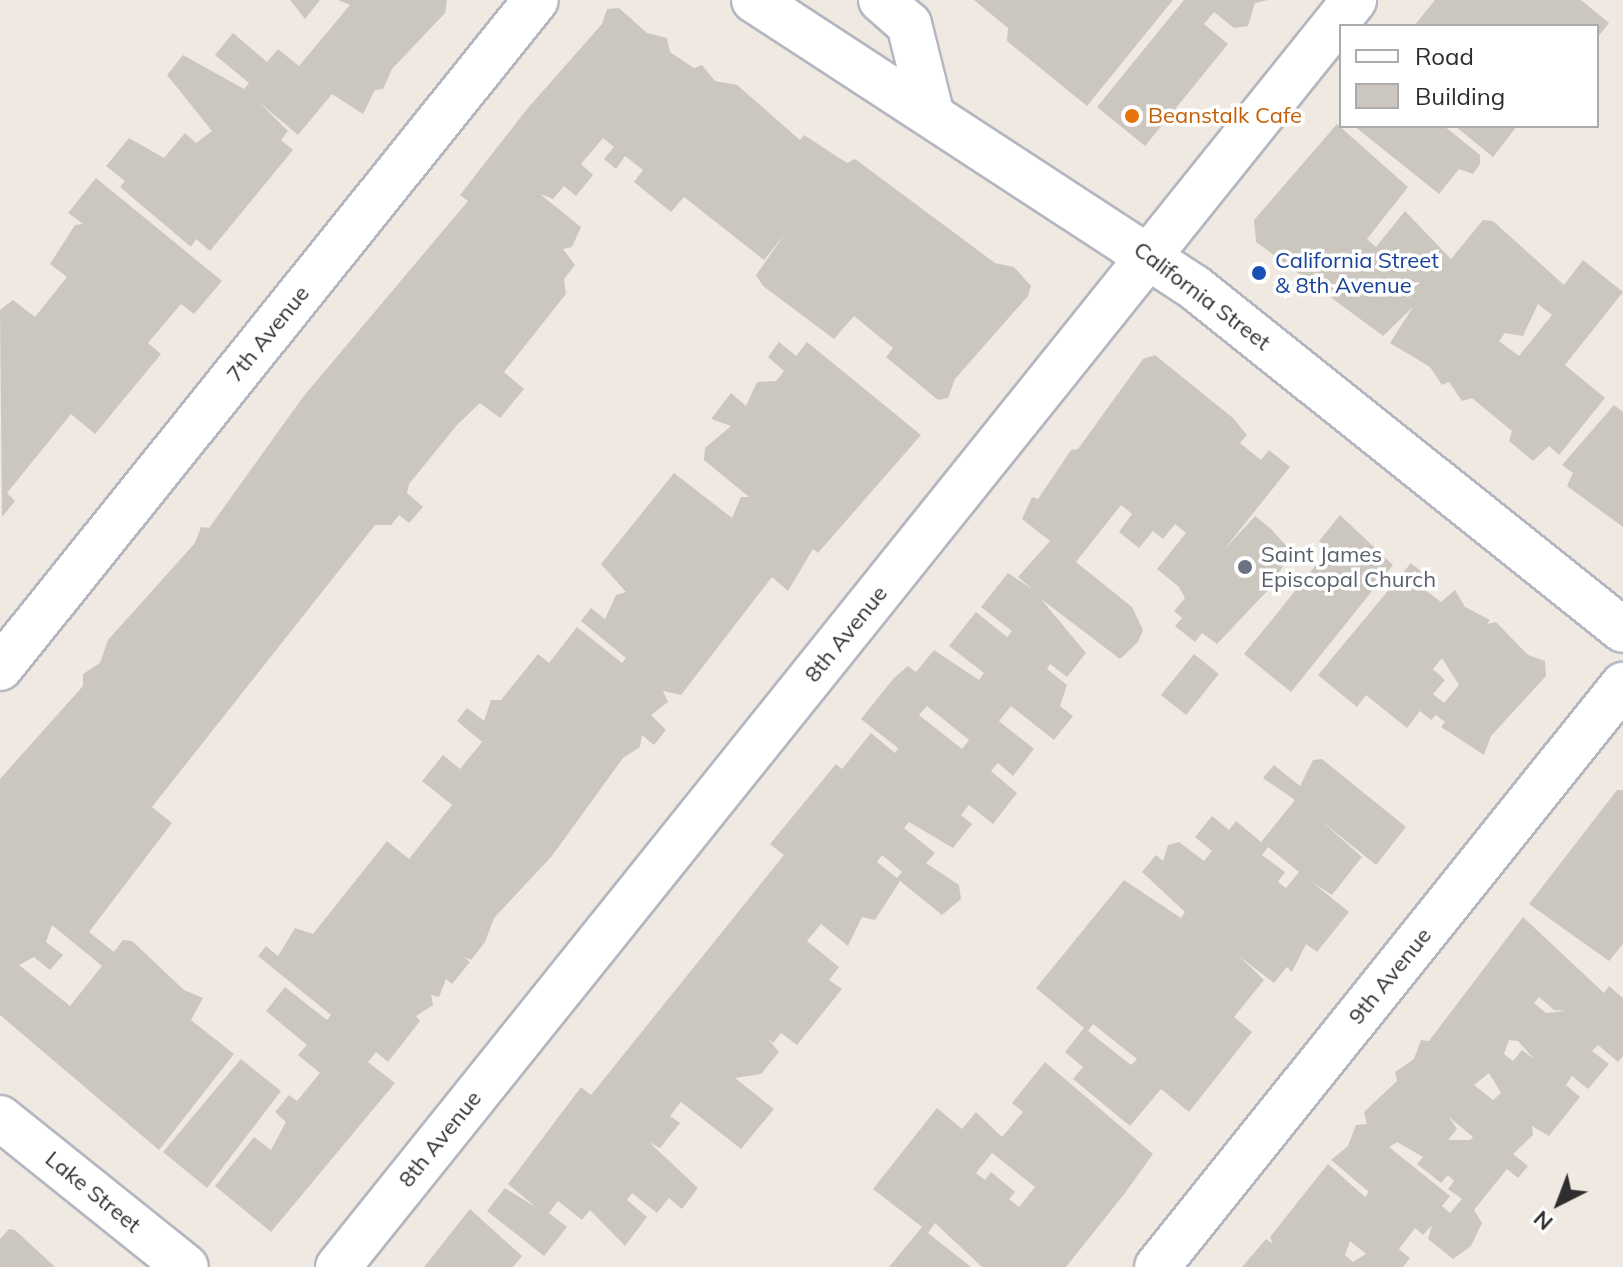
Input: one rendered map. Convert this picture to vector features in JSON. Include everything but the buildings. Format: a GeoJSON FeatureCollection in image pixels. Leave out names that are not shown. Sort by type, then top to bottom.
{"type":"FeatureCollection","features":[{"type":"Feature","properties":{"kind":"street","name":"7th Avenue"},"geometry":{"type":"LineString","coordinates":[[0,668],[536,0]]}},
{"type":"Feature","properties":{"kind":"street","name":"California Street"},"geometry":{"type":"LineString","coordinates":[[754,0],[930,108],[1150,254],[1623,630]]}},
{"type":"Feature","properties":{"kind":"street"},"geometry":{"type":"LineString","coordinates":[[881,0],[909,24],[930,108]]}},
{"type":"Feature","properties":{"kind":"street","name":"8th Avenue"},"geometry":{"type":"LineString","coordinates":[[338,1267],[1354,0]]}},
{"type":"Feature","properties":{"kind":"street","name":"9th Avenue"},"geometry":{"type":"LineString","coordinates":[[1157,1267],[1623,685]]}},
{"type":"Feature","properties":{"kind":"street","name":"Lake Street"},"geometry":{"type":"LineString","coordinates":[[0,1118],[186,1267]]}},
{"type":"Feature","properties":{"kind":"place","name":"Beanstalk Cafe"},"geometry":{"type":"Point","coordinates":[1132,116]}},
{"type":"Feature","properties":{"kind":"place","name":"California Street & 8th Avenue"},"geometry":{"type":"Point","coordinates":[1259,273]}},
{"type":"Feature","properties":{"kind":"place","name":"Saint James Episcopal Church"},"geometry":{"type":"Point","coordinates":[1245,567]}}]}
